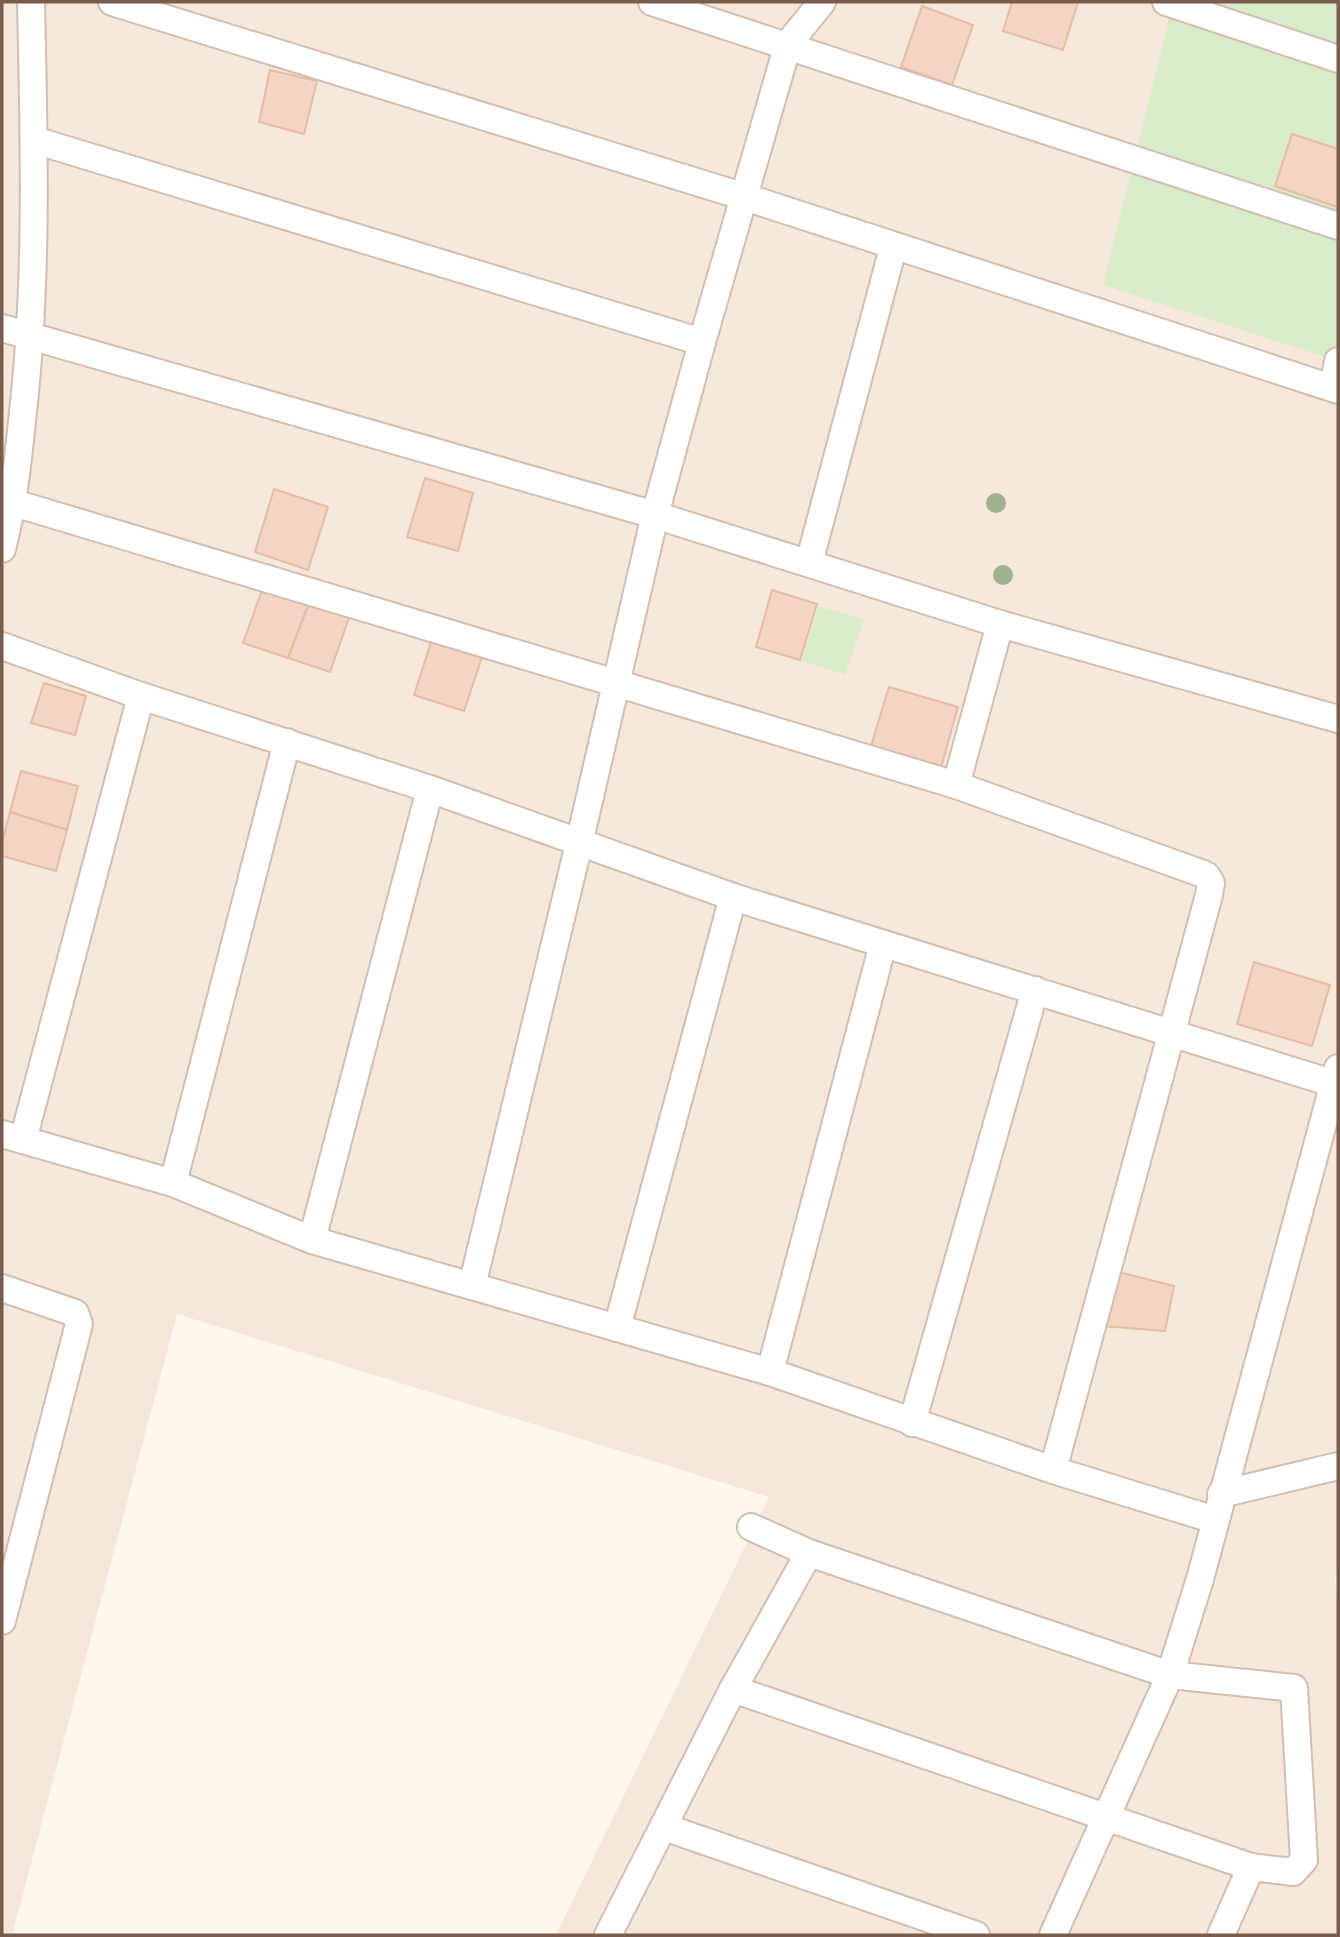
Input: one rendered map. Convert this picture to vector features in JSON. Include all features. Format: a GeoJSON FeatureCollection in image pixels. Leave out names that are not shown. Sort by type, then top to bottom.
{"type":"FeatureCollection","features":[{"type":"Feature","properties":{"kind":"street"},"geometry":{"type":"LineString","coordinates":[[2,549],[14,503],[32,337],[34,140],[31,2]]}},
{"type":"Feature","properties":{"kind":"street"},"geometry":{"type":"LineString","coordinates":[[112,2],[742,196],[1336,389],[1338,361]]}},
{"type":"Feature","properties":{"kind":"street"},"geometry":{"type":"LineString","coordinates":[[652,2],[788,44],[1338,226]]}},
{"type":"Feature","properties":{"kind":"street"},"geometry":{"type":"LineString","coordinates":[[472,1286],[655,516],[702,342],[788,44],[822,2]]}},
{"type":"Feature","properties":{"kind":"street"},"geometry":{"type":"LineString","coordinates":[[1166,2],[1338,59]]}},
{"type":"Feature","properties":{"kind":"street"},"geometry":{"type":"LineString","coordinates":[[34,140],[702,342]]}},
{"type":"Feature","properties":{"kind":"street"},"geometry":{"type":"LineString","coordinates":[[809,563],[893,247]]}},
{"type":"Feature","properties":{"kind":"street"},"geometry":{"type":"LineString","coordinates":[[2,328],[655,516],[1000,624],[1338,719]]}},
{"type":"Feature","properties":{"kind":"street"},"geometry":{"type":"LineString","coordinates":[[14,503],[956,785],[1206,875],[1210,883],[1209,895],[1053,1470]]}},
{"type":"Feature","properties":{"kind":"street"},"geometry":{"type":"LineString","coordinates":[[956,785],[1000,624]]}},
{"type":"Feature","properties":{"kind":"street"},"geometry":{"type":"LineString","coordinates":[[2,646],[141,696],[430,789],[733,897],[1173,1034],[1337,1076],[1170,1675],[1053,1935]]}},
{"type":"Feature","properties":{"kind":"street"},"geometry":{"type":"LineString","coordinates":[[141,696],[13,1137],[173,1183],[312,1240],[770,1372],[912,1423],[1214,1520]]}},
{"type":"Feature","properties":{"kind":"street"},"geometry":{"type":"LineString","coordinates":[[173,1183],[287,742]]}},
{"type":"Feature","properties":{"kind":"street"},"geometry":{"type":"LineString","coordinates":[[312,1240],[430,789]]}},
{"type":"Feature","properties":{"kind":"street"},"geometry":{"type":"LineString","coordinates":[[617,1328],[733,897]]}},
{"type":"Feature","properties":{"kind":"street"},"geometry":{"type":"LineString","coordinates":[[770,1372],[883,944]]}},
{"type":"Feature","properties":{"kind":"street"},"geometry":{"type":"LineString","coordinates":[[912,1423],[1035,990]]}},
{"type":"Feature","properties":{"kind":"street"},"geometry":{"type":"LineString","coordinates":[[2,1288],[75,1313],[79,1324],[2,1621]]}},
{"type":"Feature","properties":{"kind":"street"},"geometry":{"type":"LineString","coordinates":[[1221,1494],[1338,1466]]}},
{"type":"Feature","properties":{"kind":"street"},"geometry":{"type":"LineString","coordinates":[[733,1689],[1251,1867],[1293,1871],[1304,1860],[1294,1688],[1170,1675],[809,1553],[751,1527]]}},
{"type":"Feature","properties":{"kind":"street"},"geometry":{"type":"LineString","coordinates":[[608,1935],[733,1689],[809,1553]]}},
{"type":"Feature","properties":{"kind":"street"},"geometry":{"type":"LineString","coordinates":[[664,1827],[976,1935]]}},
{"type":"Feature","properties":{"kind":"street"},"geometry":{"type":"LineString","coordinates":[[1221,1935],[1251,1867]]}},
{"type":"Feature","properties":{"kind":"shaded area"},"geometry":{"type":"Polygon","coordinates":[[[2,2],[1338,2],[1338,1574],[1335,1575],[1338,1617],[1338,1935],[556,1935],[769,1497],[177,1314],[12,1935],[2,1935],[2,2]]]}},
{"type":"Feature","properties":{"kind":"green space"},"geometry":{"type":"Polygon","coordinates":[[[1173,2],[1338,2],[1338,361],[1103,285],[1173,2]]]}},
{"type":"Feature","properties":{"kind":"green space"},"geometry":{"type":"Polygon","coordinates":[[[818,606],[864,619],[845,675],[802,661],[818,606]]]}},
{"type":"Feature","properties":{"kind":"building"},"geometry":{"type":"Polygon","coordinates":[[[1012,2],[1078,2],[1063,50],[1003,31],[1012,2]]]}},
{"type":"Feature","properties":{"kind":"building"},"geometry":{"type":"Polygon","coordinates":[[[922,6],[973,25],[952,85],[901,67],[922,6]]]}},
{"type":"Feature","properties":{"kind":"building"},"geometry":{"type":"Polygon","coordinates":[[[270,70],[317,81],[304,134],[259,122],[270,70]]]}},
{"type":"Feature","properties":{"kind":"building"},"geometry":{"type":"Polygon","coordinates":[[[1292,134],[1338,149],[1338,207],[1275,186],[1292,134]]]}},
{"type":"Feature","properties":{"kind":"building"},"geometry":{"type":"Polygon","coordinates":[[[425,478],[473,493],[458,551],[407,537],[425,478]]]}},
{"type":"Feature","properties":{"kind":"building"},"geometry":{"type":"Polygon","coordinates":[[[274,489],[328,507],[308,570],[255,552],[274,489]]]}},
{"type":"Feature","properties":{"kind":"building"},"geometry":{"type":"Polygon","coordinates":[[[265,582],[311,598],[288,658],[243,643],[265,582]]]}},
{"type":"Feature","properties":{"kind":"building"},"geometry":{"type":"Polygon","coordinates":[[[772,590],[817,604],[800,660],[756,647],[772,590]]]}},
{"type":"Feature","properties":{"kind":"building"},"geometry":{"type":"Polygon","coordinates":[[[311,598],[351,612],[330,672],[288,658],[311,598]]]}},
{"type":"Feature","properties":{"kind":"building"},"geometry":{"type":"Polygon","coordinates":[[[432,639],[482,657],[464,711],[414,695],[432,639]]]}},
{"type":"Feature","properties":{"kind":"building"},"geometry":{"type":"Polygon","coordinates":[[[44,683],[86,696],[75,735],[31,723],[44,683]]]}},
{"type":"Feature","properties":{"kind":"building"},"geometry":{"type":"Polygon","coordinates":[[[889,687],[958,707],[941,767],[871,746],[889,687]]]}},
{"type":"Feature","properties":{"kind":"building"},"geometry":{"type":"Polygon","coordinates":[[[21,771],[78,786],[67,830],[10,812],[21,771]]]}},
{"type":"Feature","properties":{"kind":"building"},"geometry":{"type":"Polygon","coordinates":[[[10,812],[67,830],[56,871],[2,856],[2,843],[10,812]]]}},
{"type":"Feature","properties":{"kind":"building"},"geometry":{"type":"Polygon","coordinates":[[[1254,962],[1330,985],[1312,1046],[1237,1024],[1254,962]]]}},
{"type":"Feature","properties":{"kind":"building"},"geometry":{"type":"Polygon","coordinates":[[[1115,1271],[1174,1286],[1165,1331],[1103,1326],[1115,1271]]]}}]}
